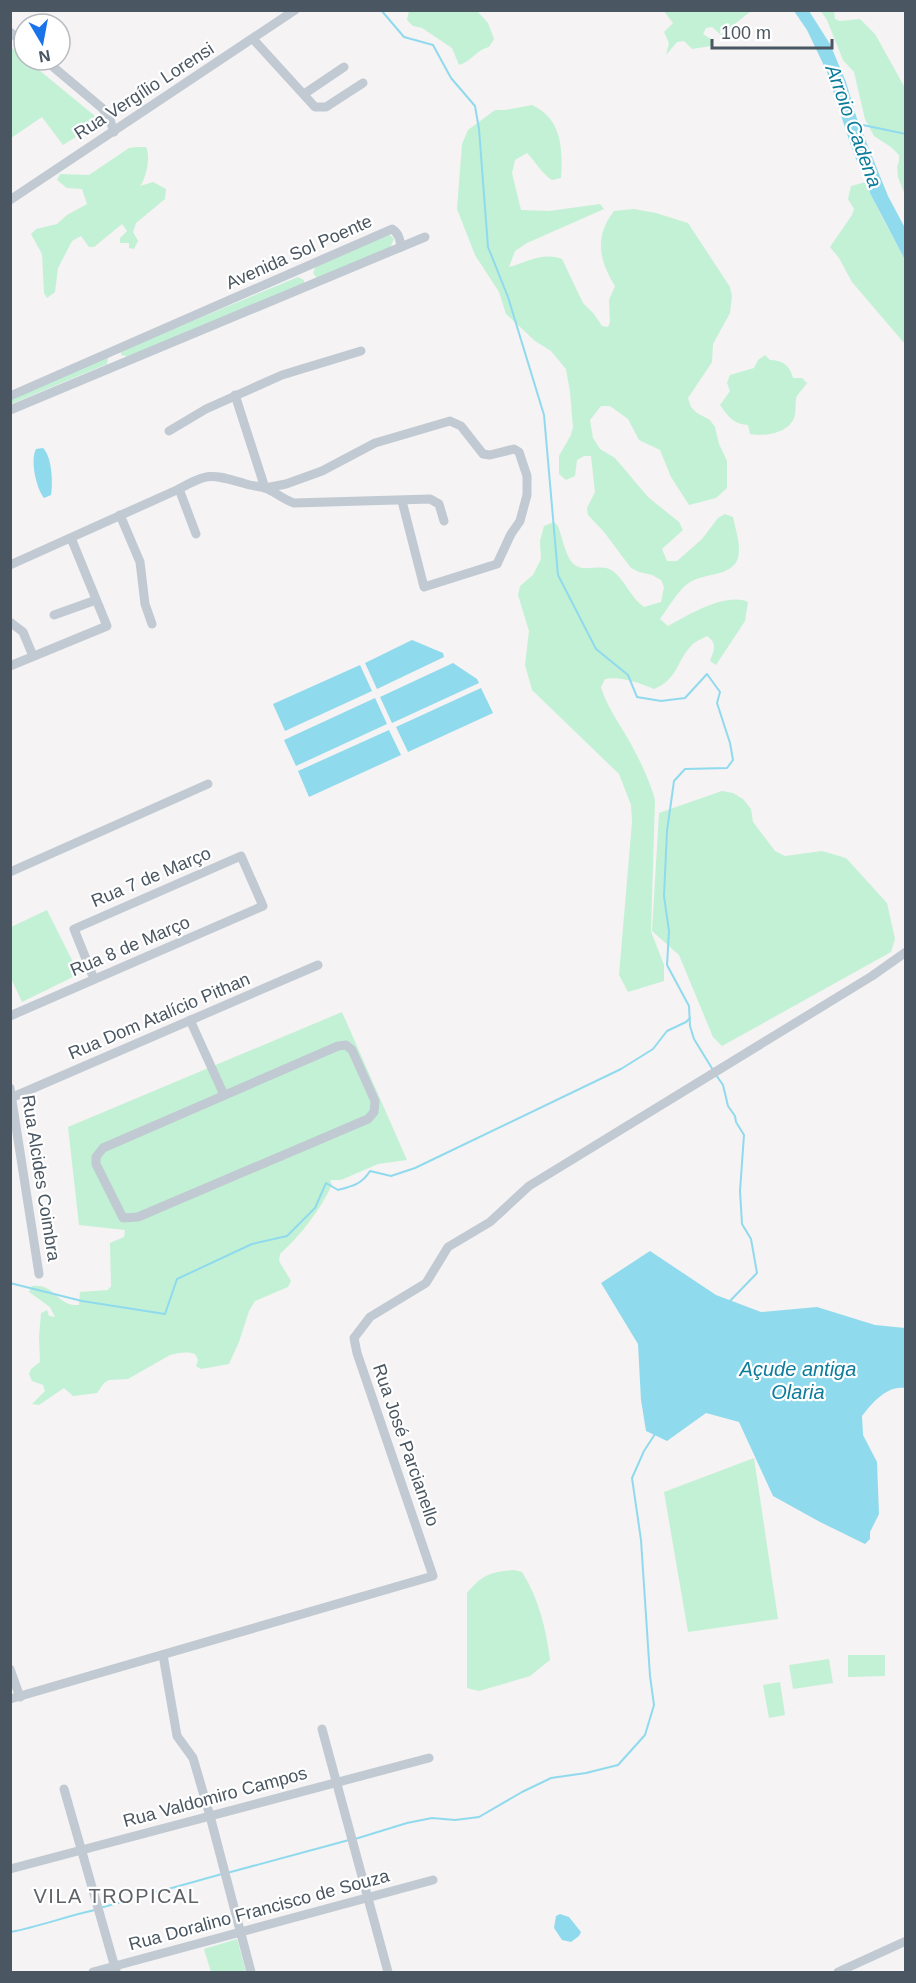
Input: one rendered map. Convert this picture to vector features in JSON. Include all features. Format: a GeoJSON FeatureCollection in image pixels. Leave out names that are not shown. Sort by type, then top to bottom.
{"type":"FeatureCollection","features":[{"type":"Feature","properties":{"kind":"street","name":"Rua Vergílio Lorensi"},"geometry":{"type":"LineString","coordinates":[[10,200],[295,10]]}},
{"type":"Feature","properties":{"kind":"street"},"geometry":{"type":"LineString","coordinates":[[253,39],[315,107],[321,108],[363,83]]}},
{"type":"Feature","properties":{"kind":"street"},"geometry":{"type":"LineString","coordinates":[[304,94],[344,68]]}},
{"type":"Feature","properties":{"kind":"street"},"geometry":{"type":"LineString","coordinates":[[59,72],[102,108],[109,117],[114,132]]}},
{"type":"Feature","properties":{"kind":"street","name":"Avenida Sol Poente"},"geometry":{"type":"LineString","coordinates":[[10,396],[392,229],[396,231],[400,247],[10,410]]}},
{"type":"Feature","properties":{"kind":"street"},"geometry":{"type":"LineString","coordinates":[[400,247],[425,237]]}},
{"type":"Feature","properties":{"kind":"street"},"geometry":{"type":"LineString","coordinates":[[301,269],[309,285]]}},
{"type":"Feature","properties":{"kind":"street"},"geometry":{"type":"LineString","coordinates":[[169,431],[206,409],[282,375],[361,351]]}},
{"type":"Feature","properties":{"kind":"street"},"geometry":{"type":"LineString","coordinates":[[112,352],[116,366]]}},
{"type":"Feature","properties":{"kind":"street"},"geometry":{"type":"LineString","coordinates":[[235,395],[265,488],[276,495],[294,503],[436,501],[444,521]]}},
{"type":"Feature","properties":{"kind":"street"},"geometry":{"type":"LineString","coordinates":[[10,565],[199,478],[217,475],[265,488],[286,484],[322,471],[375,443],[450,421],[461,426],[483,454],[490,455],[514,449],[519,452],[527,476],[527,495],[520,521],[511,534],[497,564],[424,587],[402,501]]}},
{"type":"Feature","properties":{"kind":"street"},"geometry":{"type":"LineString","coordinates":[[179,489],[196,534]]}},
{"type":"Feature","properties":{"kind":"street"},"geometry":{"type":"LineString","coordinates":[[120,515],[140,562],[145,604],[152,624]]}},
{"type":"Feature","properties":{"kind":"street"},"geometry":{"type":"LineString","coordinates":[[10,666],[107,626],[71,538]]}},
{"type":"Feature","properties":{"kind":"street"},"geometry":{"type":"LineString","coordinates":[[54,615],[96,600]]}},
{"type":"Feature","properties":{"kind":"street"},"geometry":{"type":"LineString","coordinates":[[10,622],[23,632],[33,656]]}},
{"type":"Feature","properties":{"kind":"street"},"geometry":{"type":"LineString","coordinates":[[10,872],[208,784]]}},
{"type":"Feature","properties":{"kind":"street","name":"Rua 7 de Março"},"geometry":{"type":"LineString","coordinates":[[94,979],[74,928],[241,856],[263,906]]}},
{"type":"Feature","properties":{"kind":"street","name":"Rua 8 de Março"},"geometry":{"type":"LineString","coordinates":[[10,1016],[263,906]]}},
{"type":"Feature","properties":{"kind":"street","name":"Rua José Parcianello"},"geometry":{"type":"LineString","coordinates":[[15,1698],[433,1576],[357,1353],[354,1338],[370,1317],[426,1283],[448,1247],[490,1222],[529,1186],[872,976],[906,952]]}},
{"type":"Feature","properties":{"kind":"street","name":"Rua Dom Atalício Pithan"},"geometry":{"type":"LineString","coordinates":[[12,1093],[318,965]]}},
{"type":"Feature","properties":{"kind":"street"},"geometry":{"type":"LineString","coordinates":[[190,1020],[224,1095]]}},
{"type":"Feature","properties":{"kind":"street"},"geometry":{"type":"LineString","coordinates":[[346,1045],[352,1050],[375,1101],[374,1112],[368,1119],[138,1218],[123,1218],[96,1164],[96,1157],[103,1148],[224,1095],[338,1046],[346,1045]]}},
{"type":"Feature","properties":{"kind":"street","name":"Rua Alcides Coimbra"},"geometry":{"type":"LineString","coordinates":[[12,1093],[14,1134],[39,1274]]}},
{"type":"Feature","properties":{"kind":"street"},"geometry":{"type":"LineString","coordinates":[[163,1655],[177,1736],[193,1758],[251,1972]]}},
{"type":"Feature","properties":{"kind":"street"},"geometry":{"type":"LineString","coordinates":[[10,1669],[15,1698]]}},
{"type":"Feature","properties":{"kind":"street"},"geometry":{"type":"LineString","coordinates":[[322,1729],[388,1972]]}},
{"type":"Feature","properties":{"kind":"street","name":"Rua Valdomiro Campos"},"geometry":{"type":"LineString","coordinates":[[10,1869],[429,1758]]}},
{"type":"Feature","properties":{"kind":"street"},"geometry":{"type":"LineString","coordinates":[[64,1789],[116,1970]]}},
{"type":"Feature","properties":{"kind":"street","name":"Rua Doralino Francisco de Souza"},"geometry":{"type":"LineString","coordinates":[[93,1972],[116,1970],[240,1932],[434,1880]]}},
{"type":"Feature","properties":{"kind":"street"},"geometry":{"type":"LineString","coordinates":[[838,1972],[905,1943]]}},
{"type":"Feature","properties":{"kind":"green space"},"geometry":{"type":"Polygon","coordinates":[[[409,11],[477,11],[488,23],[494,39],[489,47],[459,65],[452,48],[422,28],[413,26],[407,20],[409,11]]]}},
{"type":"Feature","properties":{"kind":"green space"},"geometry":{"type":"Polygon","coordinates":[[[664,11],[751,11],[721,35],[712,27],[706,28],[703,34],[714,41],[711,46],[692,49],[684,41],[677,42],[666,55],[669,43],[664,32],[673,23],[664,11]]]}},
{"type":"Feature","properties":{"kind":"green space"},"geometry":{"type":"Polygon","coordinates":[[[821,11],[834,11],[835,19],[840,21],[860,19],[875,34],[905,88],[905,195],[898,177],[899,155],[874,136],[865,119],[854,72],[843,60],[821,11]]]}},
{"type":"Feature","properties":{"kind":"green space"},"geometry":{"type":"Polygon","coordinates":[[[11,47],[12,72],[41,72],[101,121],[63,145],[42,117],[11,138],[11,47]]]}},
{"type":"Feature","properties":{"kind":"green space"},"geometry":{"type":"Polygon","coordinates":[[[532,105],[542,111],[555,127],[561,146],[561,178],[552,180],[527,153],[515,160],[512,173],[521,210],[549,211],[600,204],[604,209],[527,243],[515,251],[509,267],[535,258],[562,259],[583,303],[602,326],[608,327],[610,322],[609,300],[615,286],[602,258],[601,239],[603,230],[614,211],[634,209],[688,223],[730,287],[732,296],[730,313],[713,344],[712,362],[688,398],[691,407],[710,420],[715,427],[719,444],[727,461],[727,488],[716,498],[689,505],[671,477],[660,450],[639,440],[628,419],[610,406],[601,406],[590,420],[593,438],[600,449],[615,458],[648,497],[679,522],[683,530],[662,549],[667,561],[677,561],[702,539],[718,518],[725,514],[733,517],[739,549],[738,559],[734,566],[693,580],[686,585],[660,619],[668,626],[718,602],[739,600],[748,602],[745,621],[716,665],[710,661],[714,645],[707,636],[693,644],[668,680],[654,689],[617,678],[605,679],[601,687],[608,705],[642,765],[655,800],[651,931],[664,965],[664,981],[628,992],[619,975],[632,822],[631,805],[619,774],[532,690],[525,665],[529,631],[518,595],[520,586],[533,575],[541,559],[540,541],[544,526],[554,522],[558,526],[569,558],[575,565],[581,568],[609,569],[614,572],[644,607],[661,602],[664,587],[661,580],[631,568],[588,515],[587,508],[595,492],[591,456],[584,456],[577,460],[575,476],[566,480],[559,474],[559,456],[573,427],[566,369],[551,351],[535,341],[506,314],[499,292],[475,255],[457,209],[462,144],[468,130],[495,110],[532,105]]]}},
{"type":"Feature","properties":{"kind":"green space"},"geometry":{"type":"Polygon","coordinates":[[[146,147],[148,156],[146,173],[140,186],[153,182],[166,189],[165,199],[136,223],[133,232],[138,241],[134,249],[129,248],[129,243],[120,243],[120,238],[127,231],[122,224],[94,247],[89,247],[81,236],[72,241],[58,268],[55,292],[47,298],[44,293],[42,254],[31,234],[36,229],[57,224],[67,215],[87,204],[82,189],[67,188],[57,180],[60,174],[89,175],[129,148],[146,147]]]}},
{"type":"Feature","properties":{"kind":"green space"},"geometry":{"type":"Polygon","coordinates":[[[866,182],[905,260],[905,344],[852,282],[830,247],[852,215],[854,209],[848,199],[851,186],[866,182]]]}},
{"type":"Feature","properties":{"kind":"green space"},"geometry":{"type":"Polygon","coordinates":[[[389,234],[394,239],[390,248],[320,278],[313,273],[316,266],[389,234]]]}},
{"type":"Feature","properties":{"kind":"green space"},"geometry":{"type":"Polygon","coordinates":[[[298,277],[304,280],[304,284],[130,357],[121,355],[125,349],[298,277]]]}},
{"type":"Feature","properties":{"kind":"green space"},"geometry":{"type":"Polygon","coordinates":[[[765,355],[770,360],[785,364],[793,378],[802,378],[807,383],[797,397],[795,414],[789,426],[770,434],[750,434],[748,425],[728,416],[720,405],[730,391],[727,383],[730,375],[754,368],[758,360],[765,355]]]}},
{"type":"Feature","properties":{"kind":"green space"},"geometry":{"type":"Polygon","coordinates":[[[107,356],[107,364],[11,404],[10,398],[107,356]]]}},
{"type":"Feature","properties":{"kind":"green space"},"geometry":{"type":"Polygon","coordinates":[[[722,791],[733,793],[743,799],[751,809],[753,822],[775,851],[785,856],[822,851],[846,858],[887,903],[895,939],[891,952],[722,1046],[713,1037],[679,955],[652,931],[659,813],[722,791]]]}},
{"type":"Feature","properties":{"kind":"green space"},"geometry":{"type":"Polygon","coordinates":[[[47,910],[79,974],[22,1002],[11,978],[11,927],[47,910]]]}},
{"type":"Feature","properties":{"kind":"green space"},"geometry":{"type":"Polygon","coordinates":[[[342,1012],[407,1160],[378,1164],[341,1180],[330,1180],[332,1185],[316,1213],[280,1254],[279,1261],[291,1281],[288,1287],[255,1301],[229,1364],[201,1369],[196,1366],[198,1360],[195,1354],[185,1352],[170,1355],[128,1379],[109,1380],[97,1393],[73,1396],[64,1388],[39,1405],[32,1404],[45,1391],[43,1385],[32,1381],[29,1374],[31,1369],[40,1362],[41,1313],[47,1310],[49,1316],[55,1317],[50,1307],[29,1292],[32,1286],[49,1289],[64,1302],[75,1305],[79,1305],[80,1292],[108,1290],[111,1286],[110,1243],[124,1237],[125,1230],[79,1225],[68,1127],[342,1012]]]}},
{"type":"Feature","properties":{"kind":"green space"},"geometry":{"type":"Polygon","coordinates":[[[754,1458],[778,1619],[688,1632],[664,1492],[754,1458]]]}},
{"type":"Feature","properties":{"kind":"green space"},"geometry":{"type":"Polygon","coordinates":[[[514,1570],[522,1572],[533,1593],[544,1626],[550,1660],[530,1676],[479,1691],[467,1688],[467,1593],[477,1582],[487,1576],[514,1570]]]}},
{"type":"Feature","properties":{"kind":"green space"},"geometry":{"type":"Polygon","coordinates":[[[848,1655],[885,1655],[885,1676],[848,1677],[848,1655]]]}},
{"type":"Feature","properties":{"kind":"green space"},"geometry":{"type":"Polygon","coordinates":[[[829,1659],[833,1683],[793,1689],[789,1665],[829,1659]]]}},
{"type":"Feature","properties":{"kind":"green space"},"geometry":{"type":"Polygon","coordinates":[[[780,1682],[785,1715],[769,1718],[763,1685],[780,1682]]]}},
{"type":"Feature","properties":{"kind":"green space"},"geometry":{"type":"Polygon","coordinates":[[[237,1939],[246,1972],[211,1972],[204,1949],[237,1939]]]}},
{"type":"Feature","properties":{"kind":"water","name":"Arroio Cadena"},"geometry":{"type":"Polygon","coordinates":[[[794,11],[809,11],[830,44],[888,196],[905,228],[905,260],[870,193],[864,171],[858,164],[849,140],[827,72],[807,30],[794,11]]]}},
{"type":"Feature","properties":{"kind":"water"},"geometry":{"type":"Polygon","coordinates":[[[43,448],[50,463],[52,483],[51,495],[44,498],[36,481],[34,467],[36,449],[43,448]]]}},
{"type":"Feature","properties":{"kind":"water"},"geometry":{"type":"Polygon","coordinates":[[[412,640],[443,653],[444,657],[377,689],[365,663],[412,640]]]}},
{"type":"Feature","properties":{"kind":"water"},"geometry":{"type":"Polygon","coordinates":[[[453,663],[477,679],[479,683],[392,723],[380,697],[453,663]]]}},
{"type":"Feature","properties":{"kind":"water"},"geometry":{"type":"Polygon","coordinates":[[[360,665],[372,691],[285,731],[273,704],[360,665]]]}},
{"type":"Feature","properties":{"kind":"water"},"geometry":{"type":"Polygon","coordinates":[[[481,688],[493,713],[408,752],[396,727],[481,688]]]}},
{"type":"Feature","properties":{"kind":"water"},"geometry":{"type":"Polygon","coordinates":[[[375,698],[387,724],[296,766],[284,740],[375,698]]]}},
{"type":"Feature","properties":{"kind":"water"},"geometry":{"type":"Polygon","coordinates":[[[389,730],[401,755],[309,797],[298,771],[389,730]]]}},
{"type":"Feature","properties":{"kind":"water","name":"Açude antiga Olaria"},"geometry":{"type":"Polygon","coordinates":[[[650,1251],[716,1295],[761,1312],[817,1307],[875,1325],[905,1328],[905,1388],[886,1392],[862,1416],[863,1435],[877,1462],[879,1514],[870,1532],[870,1539],[865,1544],[773,1496],[739,1422],[706,1413],[667,1441],[646,1431],[641,1400],[638,1344],[601,1283],[650,1251]]]}},
{"type":"Feature","properties":{"kind":"water"},"geometry":{"type":"Polygon","coordinates":[[[560,1914],[569,1917],[581,1932],[571,1942],[562,1940],[554,1928],[556,1916],[560,1914]]]}},
{"type":"Feature","properties":{"kind":"waterway"},"geometry":{"type":"LineString","coordinates":[[381,10],[404,37],[433,45],[451,78],[475,106],[479,129],[488,247],[508,297],[544,415],[558,575],[596,649],[628,675],[637,697],[661,701],[685,698],[707,674],[720,692],[717,703],[733,760],[727,768],[685,769],[674,781],[667,831],[664,896],[669,931],[667,965],[689,1006],[690,1026],[694,1039],[713,1070]]}},
{"type":"Feature","properties":{"kind":"waterway"},"geometry":{"type":"LineString","coordinates":[[858,124],[906,134]]}},
{"type":"Feature","properties":{"kind":"waterway"},"geometry":{"type":"LineString","coordinates":[[10,1283],[82,1301],[165,1314],[177,1279],[252,1244],[287,1236],[315,1208],[326,1183],[338,1190],[357,1184],[370,1171],[391,1176],[415,1168],[621,1069],[653,1049],[667,1031],[690,1018]]}},
{"type":"Feature","properties":{"kind":"waterway"},"geometry":{"type":"LineString","coordinates":[[716,1075],[723,1085],[728,1106],[744,1135],[740,1191],[742,1224],[751,1239],[757,1273],[729,1302]]}},
{"type":"Feature","properties":{"kind":"waterway"},"geometry":{"type":"LineString","coordinates":[[355,1839],[432,1818],[455,1820],[479,1817],[551,1778],[618,1765],[645,1735],[654,1705],[641,1540],[632,1478],[644,1451],[655,1434]]}},
{"type":"Feature","properties":{"kind":"waterway"},"geometry":{"type":"LineString","coordinates":[[227,1873],[349,1840]]}},
{"type":"Feature","properties":{"kind":"waterway"},"geometry":{"type":"LineString","coordinates":[[100,1908],[222,1874]]}},
{"type":"Feature","properties":{"kind":"waterway"},"geometry":{"type":"LineString","coordinates":[[10,1932],[95,1910]]}},
{"type":"Feature","properties":{"kind":"district","name":"VILA TROPICAL"},"geometry":{"type":"Point","coordinates":[117,1896]}}]}
